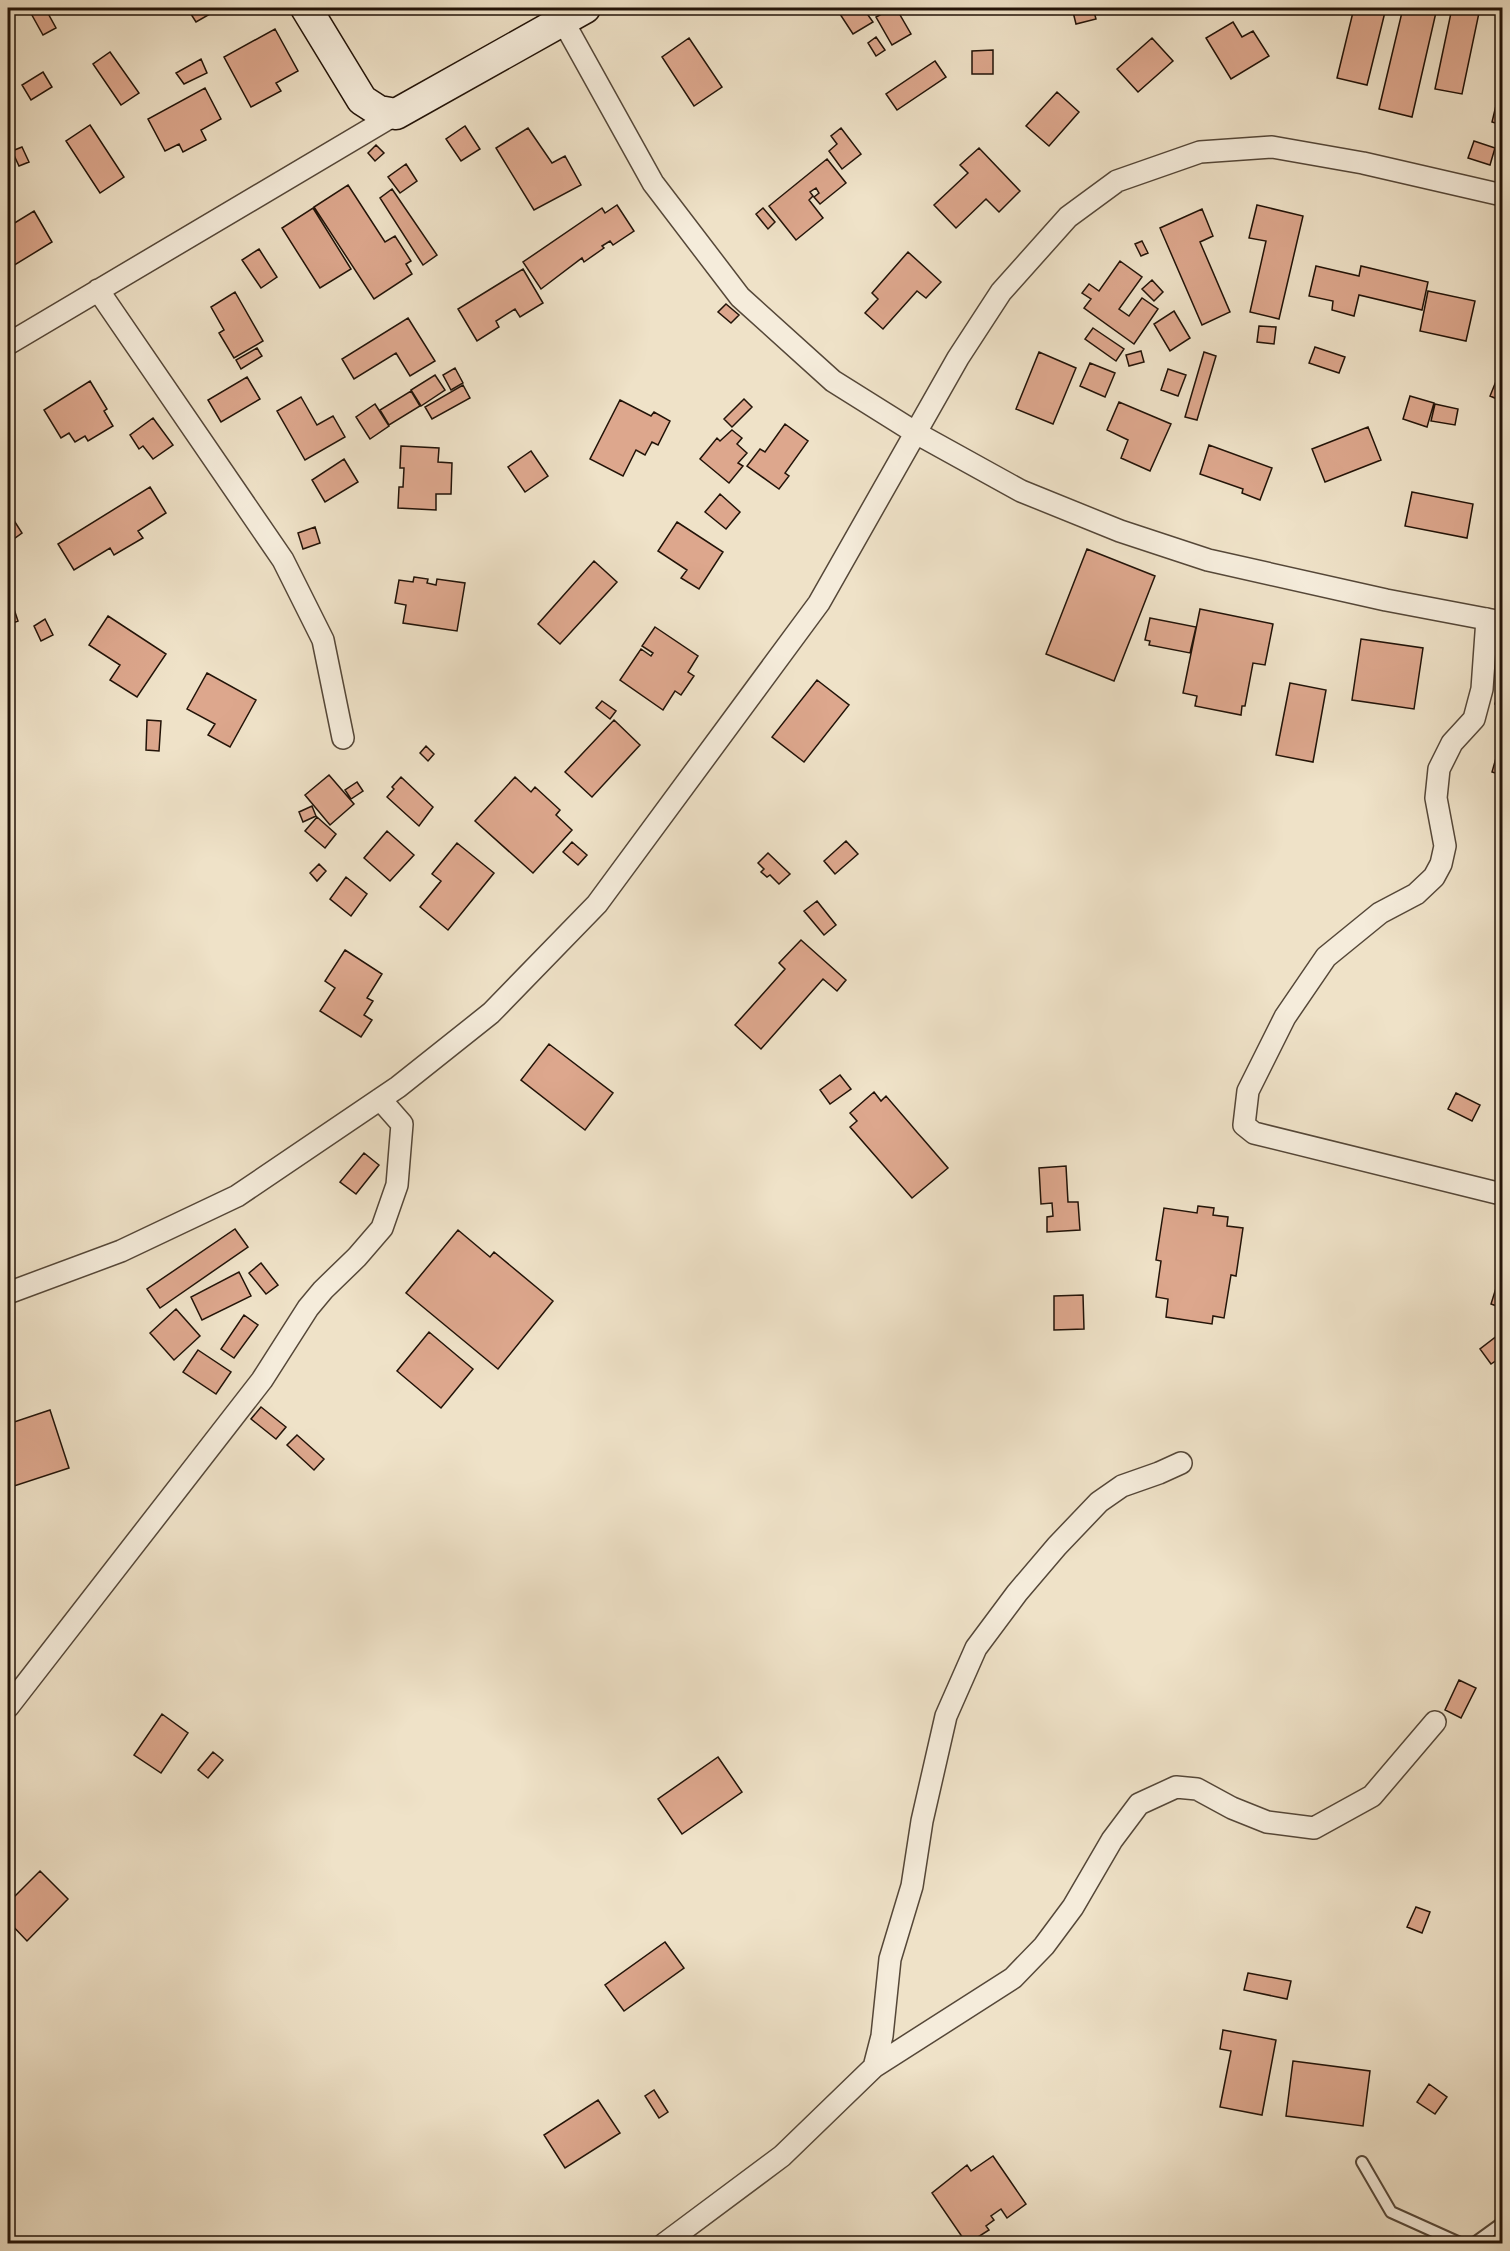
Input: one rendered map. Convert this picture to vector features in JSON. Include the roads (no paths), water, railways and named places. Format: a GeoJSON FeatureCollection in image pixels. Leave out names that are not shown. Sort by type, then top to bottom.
{"type":"FeatureCollection","features":[{"type":"Feature","properties":{"kind":"street"},"geometry":{"type":"LineString","coordinates":[[306,8],[362,100],[379,111],[396,114]]}},
{"type":"Feature","properties":{"kind":"street"},"geometry":{"type":"LineString","coordinates":[[8,344],[396,114],[574,14],[653,183],[740,297],[833,381],[916,433],[1021,491],[1120,531],[1208,560],[1386,600],[1495,621],[1474,719],[1452,743],[1438,769],[1436,798],[1445,846],[1441,864],[1434,877],[1416,894],[1380,913],[1326,957],[1285,1017],[1248,1091],[1244,1125],[1254,1133],[1497,1193],[1503,1191]]}},
{"type":"Feature","properties":{"kind":"street"},"geometry":{"type":"LineString","coordinates":[[8,1293],[121,1251],[237,1196],[380,1099],[491,1013],[597,904],[819,603],[958,357],[1001,292],[1068,217],[1117,181],[1200,152],[1272,147],[1363,163],[1503,195]]}},
{"type":"Feature","properties":{"kind":"street"},"geometry":{"type":"LineString","coordinates":[[98,290],[284,561],[323,640],[343,738]]}},
{"type":"Feature","properties":{"kind":"street"},"geometry":{"type":"LineString","coordinates":[[8,1707],[262,1380],[308,1308],[382,1228],[397,1185],[402,1124],[380,1099]]}},
{"type":"Feature","properties":{"kind":"street"},"geometry":{"type":"LineString","coordinates":[[874,2067],[882,2036],[890,1959],[912,1886],[922,1821],[946,1716],[976,1648],[1017,1593],[1099,1502],[1122,1486],[1181,1463]]}},
{"type":"Feature","properties":{"kind":"street"},"geometry":{"type":"LineString","coordinates":[[664,2244],[782,2156],[874,2067],[1013,1978],[1044,1946],[1067,1914],[1112,1840],[1139,1803],[1176,1787],[1197,1789],[1232,1808],[1267,1822],[1314,1828],[1372,1796],[1435,1722]]}},
{"type":"Feature","properties":{"kind":"lane"},"geometry":{"type":"LineString","coordinates":[[1362,2162],[1391,2212],[1462,2244]]}},
{"type":"Feature","properties":{"kind":"lane"},"geometry":{"type":"LineString","coordinates":[[1473,2244],[1503,2223]]}}]}
